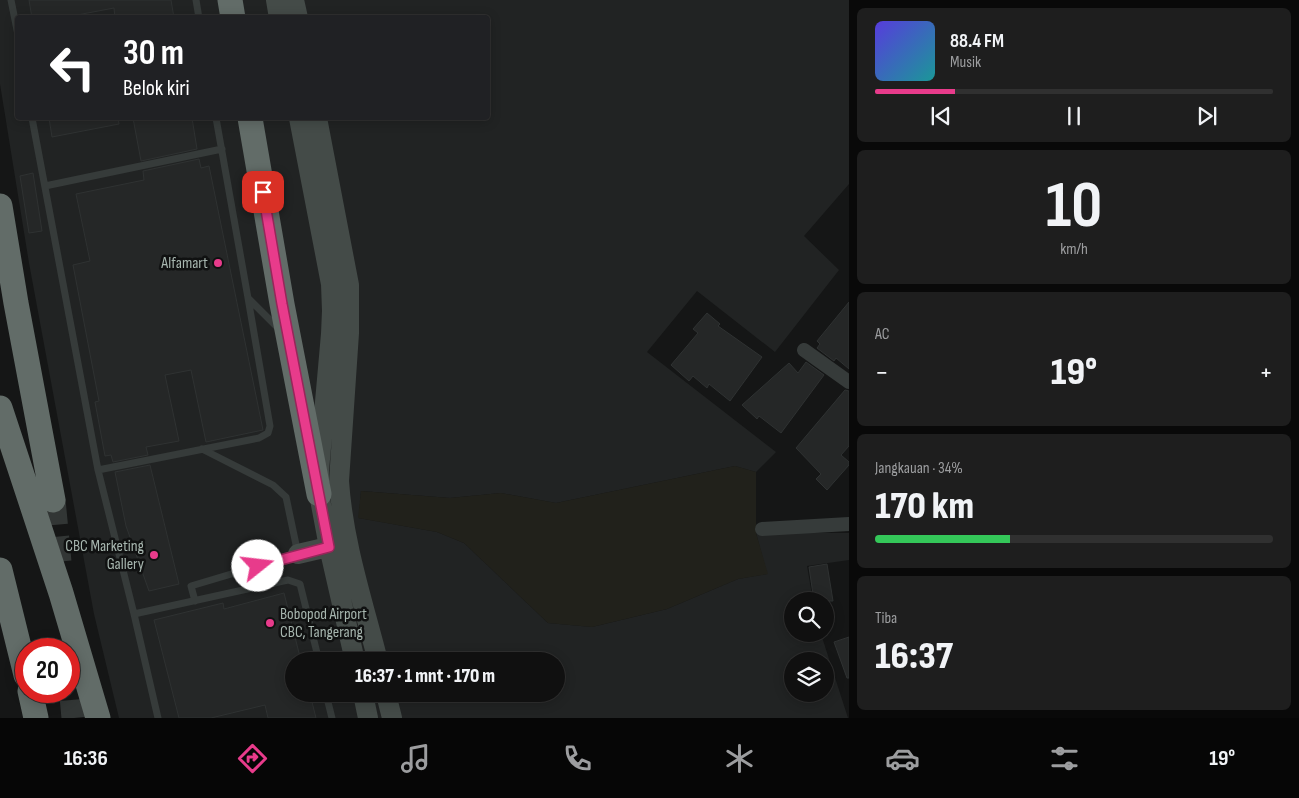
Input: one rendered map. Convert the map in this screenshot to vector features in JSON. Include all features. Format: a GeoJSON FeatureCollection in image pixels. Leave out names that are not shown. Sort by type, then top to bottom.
{"type":"FeatureCollection","features":[{"type":"Feature","properties":{"kind":"highway"},"geometry":{"type":"LineString","coordinates":[[230,0],[232,15]]}},
{"type":"Feature","properties":{"kind":"highway"},"geometry":{"type":"LineString","coordinates":[[250,120],[282,304],[320,494]]}},
{"type":"Feature","properties":{"kind":"highway"},"geometry":{"type":"LineString","coordinates":[[0,206],[53,500]]}},
{"type":"Feature","properties":{"kind":"highway"},"geometry":{"type":"LineString","coordinates":[[0,408],[61,593],[98,718]]}},
{"type":"Feature","properties":{"kind":"highway"},"geometry":{"type":"LineString","coordinates":[[0,570],[17,638]]}},
{"type":"Feature","properties":{"kind":"highway"},"geometry":{"type":"LineString","coordinates":[[33,703],[36,718]]}},
{"type":"Feature","properties":{"kind":"street"},"geometry":{"type":"LineString","coordinates":[[276,0],[279,15]]}},
{"type":"Feature","properties":{"kind":"street"},"geometry":{"type":"LineString","coordinates":[[294,0],[297,15]]}},
{"type":"Feature","properties":{"kind":"street"},"geometry":{"type":"LineString","coordinates":[[299,120],[331,284],[332,302],[319,470],[320,494],[375,652]]}},
{"type":"Feature","properties":{"kind":"street"},"geometry":{"type":"LineString","coordinates":[[317,120],[349,285],[349,333],[339,481],[338,544],[354,652]]}},
{"type":"Feature","properties":{"kind":"street"},"geometry":{"type":"LineString","coordinates":[[804,350],[849,382]]}},
{"type":"Feature","properties":{"kind":"street"},"geometry":{"type":"LineString","coordinates":[[762,529],[849,524]]}},
{"type":"Feature","properties":{"kind":"street"},"geometry":{"type":"LineString","coordinates":[[298,554],[338,544]]}},
{"type":"Feature","properties":{"kind":"street"},"geometry":{"type":"LineString","coordinates":[[365,702],[368,718]]}},
{"type":"Feature","properties":{"kind":"street"},"geometry":{"type":"LineString","coordinates":[[388,702],[392,718]]}},
{"type":"Feature","properties":{"kind":"lane"},"geometry":{"type":"LineString","coordinates":[[11,0],[15,20]]}},
{"type":"Feature","properties":{"kind":"lane"},"geometry":{"type":"LineString","coordinates":[[196,0],[198,15]]}},
{"type":"Feature","properties":{"kind":"lane"},"geometry":{"type":"LineString","coordinates":[[32,120],[98,470],[158,718]]}},
{"type":"Feature","properties":{"kind":"lane"},"geometry":{"type":"LineString","coordinates":[[98,470],[259,438],[268,433],[270,426],[216,120]]}},
{"type":"Feature","properties":{"kind":"lane"},"geometry":{"type":"LineString","coordinates":[[45,186],[222,149]]}},
{"type":"Feature","properties":{"kind":"lane"},"geometry":{"type":"LineString","coordinates":[[248,298],[289,339]]}},
{"type":"Feature","properties":{"kind":"lane"},"geometry":{"type":"LineString","coordinates":[[195,601],[191,586],[298,554],[286,497],[273,485],[202,449]]}},
{"type":"Feature","properties":{"kind":"lane"},"geometry":{"type":"LineString","coordinates":[[134,614],[288,580],[300,584],[317,652]]}},
{"type":"Feature","properties":{"kind":"lane"},"geometry":{"type":"LineString","coordinates":[[328,702],[332,718]]}},
{"type":"Feature","properties":{"kind":"shaded area"},"geometry":{"type":"Polygon","coordinates":[[[0,0],[849,0],[849,184],[804,236],[839,270],[775,352],[697,291],[647,352],[776,452],[756,472],[735,466],[556,503],[501,493],[450,498],[361,491],[359,518],[437,532],[464,543],[548,623],[592,627],[667,609],[738,579],[767,574],[756,533],[849,533],[849,560],[807,566],[811,592],[784,592],[784,642],[824,642],[827,652],[784,652],[784,702],[834,702],[834,674],[848,718],[119,718],[94,614],[29,263],[0,84],[0,0]]]}},
{"type":"Feature","properties":{"kind":"shaded area"},"geometry":{"type":"Polygon","coordinates":[[[735,466],[756,472],[756,533],[768,574],[738,579],[667,609],[592,627],[548,623],[464,543],[437,532],[358,518],[361,491],[450,498],[501,493],[556,503],[735,466]]]}},
{"type":"Feature","properties":{"kind":"building"},"geometry":{"type":"Polygon","coordinates":[[[29,0],[171,0],[174,15],[115,15],[114,8],[77,15],[32,15],[29,0]]]}},
{"type":"Feature","properties":{"kind":"building"},"geometry":{"type":"Polygon","coordinates":[[[49,120],[118,120],[119,124],[52,137],[49,120]]]}},
{"type":"Feature","properties":{"kind":"building"},"geometry":{"type":"Polygon","coordinates":[[[133,120],[192,120],[197,149],[141,161],[133,120]]]}},
{"type":"Feature","properties":{"kind":"building"},"geometry":{"type":"Polygon","coordinates":[[[199,159],[201,168],[209,166],[263,430],[206,442],[191,370],[165,375],[179,441],[146,447],[148,455],[113,462],[111,455],[105,456],[95,402],[99,401],[73,265],[90,261],[76,194],[144,180],[143,171],[199,159]]]}},
{"type":"Feature","properties":{"kind":"building"},"geometry":{"type":"Polygon","coordinates":[[[33,173],[42,231],[29,233],[20,176],[33,173]]]}},
{"type":"Feature","properties":{"kind":"building"},"geometry":{"type":"Polygon","coordinates":[[[849,302],[849,369],[836,358],[834,361],[817,348],[820,344],[817,341],[849,302]]]}},
{"type":"Feature","properties":{"kind":"building"},"geometry":{"type":"Polygon","coordinates":[[[707,313],[720,324],[718,326],[762,357],[730,401],[709,384],[707,388],[693,376],[689,381],[671,365],[698,333],[693,329],[707,313]]]}},
{"type":"Feature","properties":{"kind":"building"},"geometry":{"type":"Polygon","coordinates":[[[806,362],[824,375],[781,433],[759,416],[757,419],[742,405],[789,363],[798,373],[806,362]]]}},
{"type":"Feature","properties":{"kind":"building"},"geometry":{"type":"Polygon","coordinates":[[[845,390],[849,391],[849,446],[841,455],[849,462],[849,465],[827,490],[816,479],[821,474],[796,448],[845,390]]]}},
{"type":"Feature","properties":{"kind":"building","name":"CBC Marketing Gallery"},"geometry":{"type":"Polygon","coordinates":[[[150,465],[179,584],[149,591],[126,526],[115,472],[150,465]]]}},
{"type":"Feature","properties":{"kind":"building"},"geometry":{"type":"Polygon","coordinates":[[[827,564],[832,592],[813,592],[809,567],[827,564]]]}},
{"type":"Feature","properties":{"kind":"building"},"geometry":{"type":"Polygon","coordinates":[[[284,593],[299,652],[285,652],[285,702],[312,702],[316,718],[268,718],[265,705],[211,718],[179,718],[154,620],[223,603],[224,609],[284,593]]]}},
{"type":"Feature","properties":{"kind":"building"},"geometry":{"type":"Polygon","coordinates":[[[849,637],[849,678],[847,678],[834,642],[849,637]]]}},
{"type":"Feature","properties":{"kind":"tunnel"},"geometry":{"type":"LineString","coordinates":[[53,500],[60,572]]}},
{"type":"Feature","properties":{"kind":"tunnel"},"geometry":{"type":"LineString","coordinates":[[73,703],[74,718]]}},
{"type":"Feature","properties":{"kind":"place","name":"Alfamart"},"geometry":{"type":"Point","coordinates":[218,263]}},
{"type":"Feature","properties":{"kind":"place","name":"CBC Marketing Gallery"},"geometry":{"type":"Point","coordinates":[154,555]}},
{"type":"Feature","properties":{"kind":"place","name":"Bobopod Airport CBC, Tangerang"},"geometry":{"type":"Point","coordinates":[270,623]}},
{"type":"Feature","properties":{"kind":"route"},"geometry":{"type":"LineString","coordinates":[[258,566],[329,547],[282,304],[263,192]]}}]}
